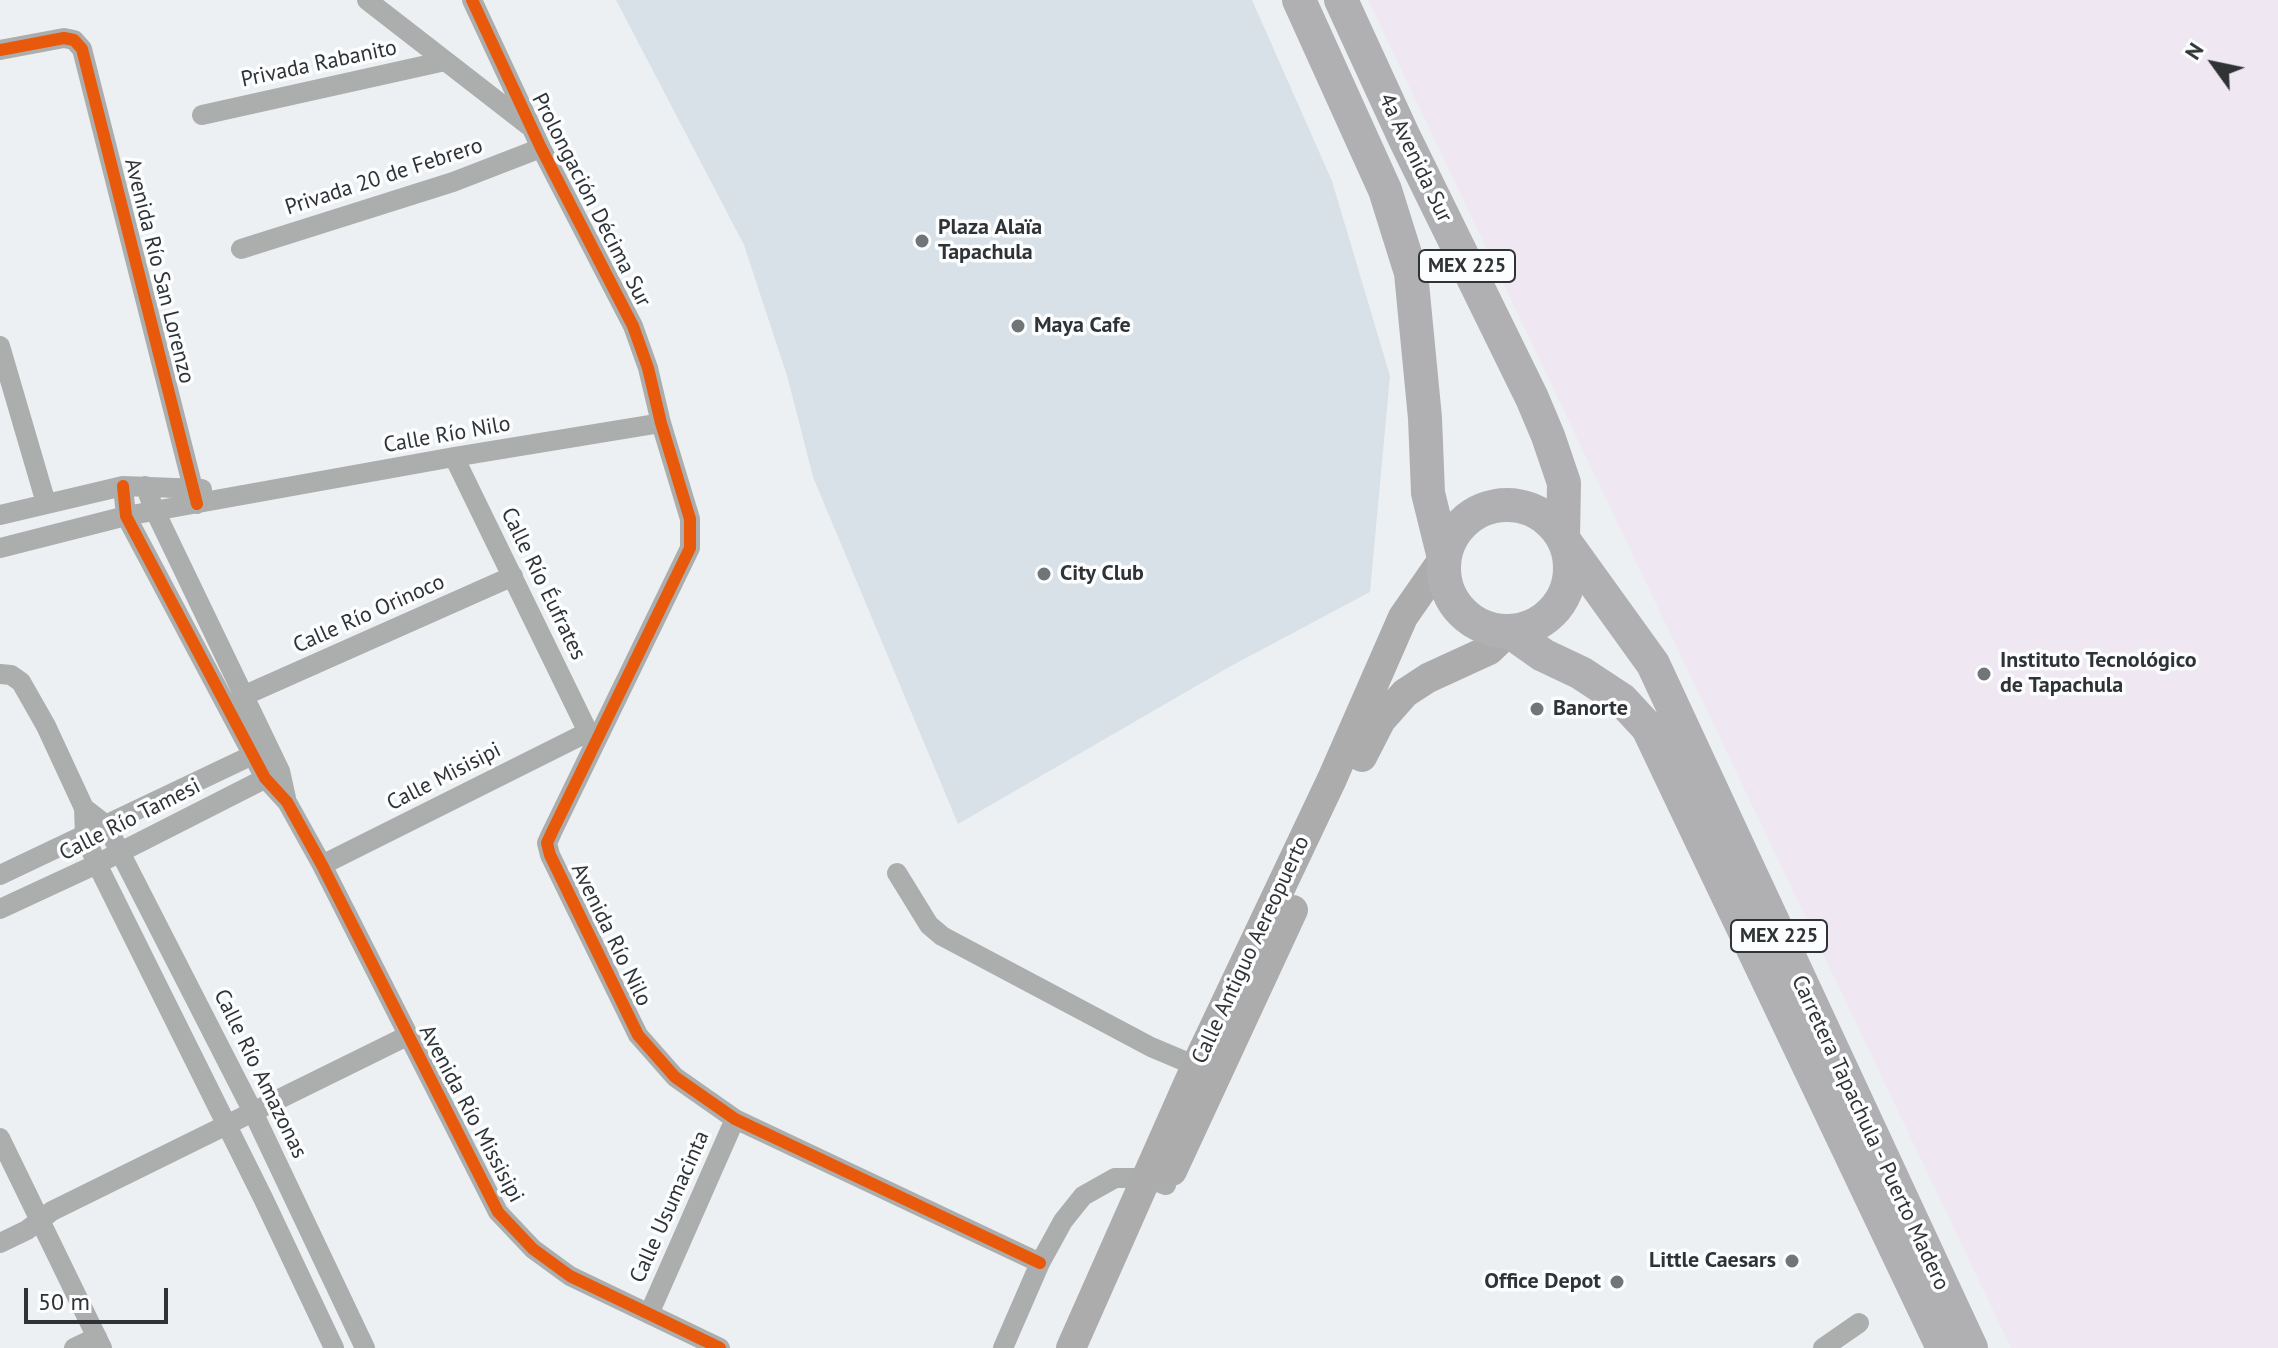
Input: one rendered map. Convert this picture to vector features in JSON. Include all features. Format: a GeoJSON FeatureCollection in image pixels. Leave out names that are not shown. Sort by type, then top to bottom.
{"type":"FeatureCollection","features":[{"type":"Feature","properties":{"kind":"main road","name":"4a Avenida Sur"},"geometry":{"type":"LineString","coordinates":[[1299,0],[1385,190],[1411,273],[1425,418],[1428,493],[1444,558]]}},
{"type":"Feature","properties":{"kind":"main road","name":"4a Avenida Sur"},"geometry":{"type":"LineString","coordinates":[[1341,0],[1548,436],[1564,483],[1563,539]]}},
{"type":"Feature","properties":{"kind":"main road"},"geometry":{"type":"LineString","coordinates":[[1497,505],[1516,505],[1535,511],[1551,523],[1563,539],[1569,559],[1569,580],[1561,600],[1547,616],[1530,627],[1509,631],[1487,628],[1467,618],[1453,602],[1445,581],[1444,558],[1450,540],[1462,523],[1478,512],[1497,505]]}},
{"type":"Feature","properties":{"kind":"main road","name":"Carretera Tapachula - Puerto Madero"},"geometry":{"type":"LineString","coordinates":[[1563,539],[1653,664],[1971,1348]]}},
{"type":"Feature","properties":{"kind":"main road","name":"Calle Antiguo Aereopuerto"},"geometry":{"type":"LineString","coordinates":[[1092,1348],[1157,1181],[1196,1066],[1332,779],[1403,617],[1444,558]]}},
{"type":"Feature","properties":{"kind":"main road","name":"Calle Antiguo Aereopuerto"},"geometry":{"type":"LineString","coordinates":[[1071,1348],[1157,1181],[1381,720],[1405,693],[1438,672],[1489,650],[1509,631]]}},
{"type":"Feature","properties":{"kind":"main road","name":"Carretera Tapachula - Puerto Madero"},"geometry":{"type":"LineString","coordinates":[[1509,631],[1543,655],[1581,673],[1622,700],[1648,728],[1943,1348]]}},
{"type":"Feature","properties":{"kind":"street"},"geometry":{"type":"LineString","coordinates":[[367,0],[531,128]]}},
{"type":"Feature","properties":{"kind":"street","name":"Prolongación Décima Sur"},"geometry":{"type":"LineString","coordinates":[[472,0],[531,128],[633,326],[648,368],[661,423]]}},
{"type":"Feature","properties":{"kind":"street","name":"Avenida Río San Lorenzo"},"geometry":{"type":"LineString","coordinates":[[0,50],[64,38],[74,40],[82,49],[195,495]]}},
{"type":"Feature","properties":{"kind":"street","name":"Privada Rabanito"},"geometry":{"type":"LineString","coordinates":[[202,115],[445,61]]}},
{"type":"Feature","properties":{"kind":"street","name":"Privada 20 de Febrero"},"geometry":{"type":"LineString","coordinates":[[241,249],[453,182],[541,148]]}},
{"type":"Feature","properties":{"kind":"street"},"geometry":{"type":"LineString","coordinates":[[1,355],[46,503]]}},
{"type":"Feature","properties":{"kind":"street","name":"Calle Río Nilo"},"geometry":{"type":"LineString","coordinates":[[0,515],[123,486],[145,486],[195,495],[241,496],[661,423]]}},
{"type":"Feature","properties":{"kind":"street","name":"Avenida Río Nilo"},"geometry":{"type":"LineString","coordinates":[[661,423],[690,519],[690,548],[594,734],[547,843],[550,855],[638,1035],[675,1077],[735,1119],[1040,1263]]}},
{"type":"Feature","properties":{"kind":"street","name":"Calle Río Éufrates"},"geometry":{"type":"LineString","coordinates":[[454,457],[594,734]]}},
{"type":"Feature","properties":{"kind":"street"},"geometry":{"type":"LineString","coordinates":[[123,486],[126,516],[272,775]]}},
{"type":"Feature","properties":{"kind":"street"},"geometry":{"type":"LineString","coordinates":[[145,486],[243,696],[260,751]]}},
{"type":"Feature","properties":{"kind":"street","name":"Calle Río Nilo"},"geometry":{"type":"LineString","coordinates":[[0,548],[155,511],[195,495]]}},
{"type":"Feature","properties":{"kind":"street","name":"Calle Río Orinoco"},"geometry":{"type":"LineString","coordinates":[[243,696],[513,576]]}},
{"type":"Feature","properties":{"kind":"street"},"geometry":{"type":"LineString","coordinates":[[0,674],[11,675],[21,682],[46,726],[84,808],[85,836],[97,864],[334,1348]]}},
{"type":"Feature","properties":{"kind":"street","name":"Calle Misisipi"},"geometry":{"type":"LineString","coordinates":[[322,865],[594,734]]}},
{"type":"Feature","properties":{"kind":"street","name":"Calle Río Tamesi"},"geometry":{"type":"LineString","coordinates":[[0,875],[260,751]]}},
{"type":"Feature","properties":{"kind":"street","name":"Calle Río Tamesi"},"geometry":{"type":"LineString","coordinates":[[0,909],[97,864],[272,775]]}},
{"type":"Feature","properties":{"kind":"street","name":"Avenida Río Missisipi"},"geometry":{"type":"LineString","coordinates":[[272,775],[322,865],[498,1212],[533,1249],[570,1276],[720,1348]]}},
{"type":"Feature","properties":{"kind":"street"},"geometry":{"type":"LineString","coordinates":[[84,808],[106,825]]}},
{"type":"Feature","properties":{"kind":"street","name":"Calle Río Amazonas"},"geometry":{"type":"LineString","coordinates":[[106,825],[253,1112],[365,1348]]}},
{"type":"Feature","properties":{"kind":"street"},"geometry":{"type":"LineString","coordinates":[[897,873],[929,925],[942,936],[1151,1047],[1196,1066]]}},
{"type":"Feature","properties":{"kind":"street"},"geometry":{"type":"LineString","coordinates":[[0,1243],[52,1211],[407,1036]]}},
{"type":"Feature","properties":{"kind":"street","name":"Calle Usumacinta"},"geometry":{"type":"LineString","coordinates":[[649,1314],[735,1119]]}},
{"type":"Feature","properties":{"kind":"street"},"geometry":{"type":"LineString","coordinates":[[0,1138],[100,1342],[74,1348]]}},
{"type":"Feature","properties":{"kind":"street"},"geometry":{"type":"LineString","coordinates":[[1003,1348],[1040,1263],[1063,1221],[1083,1196],[1115,1178],[1157,1181]]}},
{"type":"Feature","properties":{"kind":"street"},"geometry":{"type":"LineString","coordinates":[[1823,1348],[1859,1323]]}},
{"type":"Feature","properties":{"kind":"shaded area"},"geometry":{"type":"Polygon","coordinates":[[[616,0],[1252,0],[1332,181],[1390,376],[1370,592],[1231,666],[958,824],[813,477],[788,379],[744,245],[616,0]]]}},
{"type":"Feature","properties":{"kind":"shaded area","name":"Instituto Tecnológico de Tapachula"},"geometry":{"type":"Polygon","coordinates":[[[1368,0],[2278,0],[2278,1348],[2011,1348],[1368,0]]]}},
{"type":"Feature","properties":{"kind":"cycle path"},"geometry":{"type":"LineString","coordinates":[[472,0],[541,148],[633,326],[648,368],[690,519],[690,548],[552,832],[547,843],[550,855],[638,1035],[675,1077],[735,1119],[1040,1263]]}},
{"type":"Feature","properties":{"kind":"cycle path"},"geometry":{"type":"LineString","coordinates":[[0,50],[64,38],[74,40],[82,49],[197,504]]}},
{"type":"Feature","properties":{"kind":"cycle path"},"geometry":{"type":"LineString","coordinates":[[123,486],[126,516],[265,778],[287,802],[322,865],[498,1212],[533,1249],[570,1276],[720,1348]]}},
{"type":"Feature","properties":{"kind":"place","name":"Plaza Alaïa Tapachula"},"geometry":{"type":"Point","coordinates":[922,241]}},
{"type":"Feature","properties":{"kind":"place","name":"Maya Cafe"},"geometry":{"type":"Point","coordinates":[1018,326]}},
{"type":"Feature","properties":{"kind":"place","name":"City Club"},"geometry":{"type":"Point","coordinates":[1044,574]}},
{"type":"Feature","properties":{"kind":"place","name":"Instituto Tecnológico de Tapachula"},"geometry":{"type":"Point","coordinates":[1984,674]}},
{"type":"Feature","properties":{"kind":"place","name":"Banorte"},"geometry":{"type":"Point","coordinates":[1537,709]}},
{"type":"Feature","properties":{"kind":"place","name":"Little Caesars"},"geometry":{"type":"Point","coordinates":[1792,1261]}},
{"type":"Feature","properties":{"kind":"place","name":"Office Depot"},"geometry":{"type":"Point","coordinates":[1617,1282]}}]}
